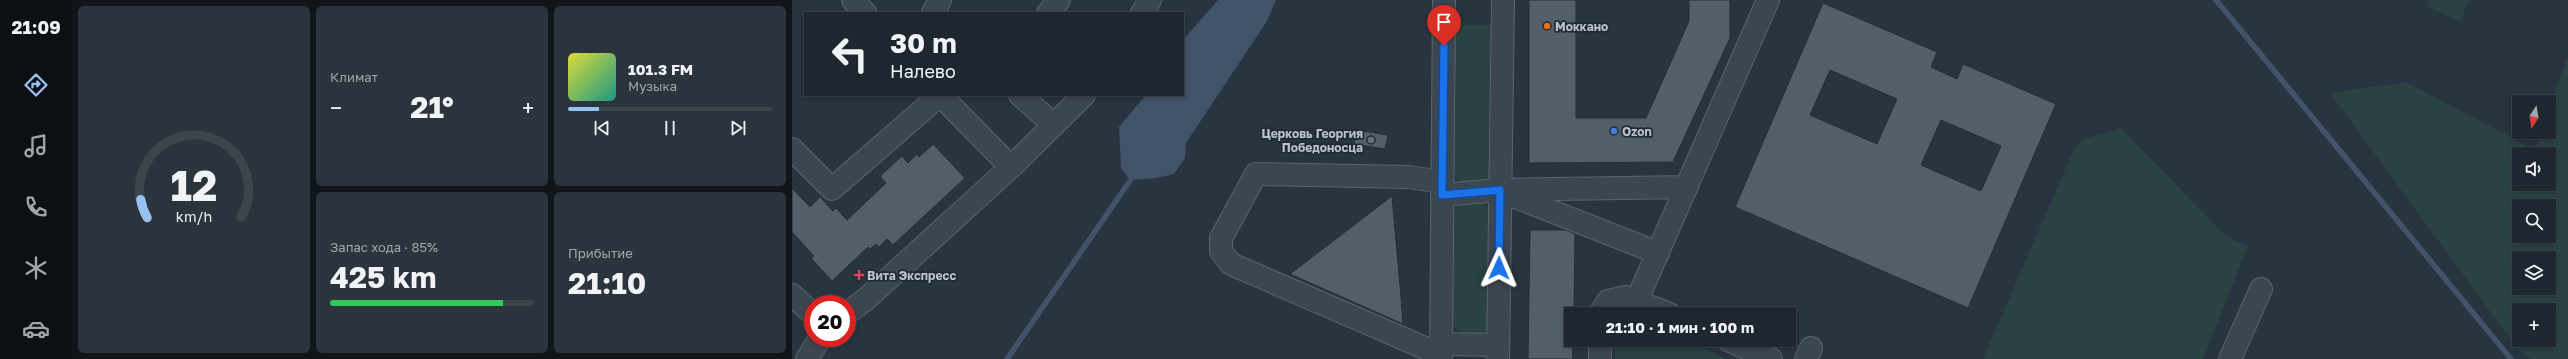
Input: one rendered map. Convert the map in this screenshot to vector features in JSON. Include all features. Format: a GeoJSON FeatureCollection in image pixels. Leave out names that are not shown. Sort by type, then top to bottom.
{"type":"FeatureCollection","features":[{"type":"Feature","properties":{"kind":"street"},"geometry":{"type":"LineString","coordinates":[[853,0],[864,12]]}},
{"type":"Feature","properties":{"kind":"street"},"geometry":{"type":"LineString","coordinates":[[934,12],[940,0]]}},
{"type":"Feature","properties":{"kind":"street"},"geometry":{"type":"LineString","coordinates":[[1049,12],[1059,0]]}},
{"type":"Feature","properties":{"kind":"street"},"geometry":{"type":"LineString","coordinates":[[1143,12],[1150,0]]}},
{"type":"Feature","properties":{"kind":"street"},"geometry":{"type":"LineString","coordinates":[[1441,353],[1444,0]]}},
{"type":"Feature","properties":{"kind":"street"},"geometry":{"type":"LineString","coordinates":[[1503,0],[1500,190],[1498,352],[1441,353],[1232,264],[1221,251],[1221,238],[1256,174],[1408,177],[1442,188],[1500,190],[1687,187]]}},
{"type":"Feature","properties":{"kind":"street"},"geometry":{"type":"LineString","coordinates":[[1637,300],[1768,0]]}},
{"type":"Feature","properties":{"kind":"street"},"geometry":{"type":"LineString","coordinates":[[792,149],[832,188],[939,96]]}},
{"type":"Feature","properties":{"kind":"street"},"geometry":{"type":"LineString","coordinates":[[941,96],[1011,167]]}},
{"type":"Feature","properties":{"kind":"street"},"geometry":{"type":"LineString","coordinates":[[1021,96],[1054,125]]}},
{"type":"Feature","properties":{"kind":"street"},"geometry":{"type":"LineString","coordinates":[[856,306],[1011,167],[1083,96]]}},
{"type":"Feature","properties":{"kind":"street"},"geometry":{"type":"LineString","coordinates":[[1500,190],[1658,253]]}},
{"type":"Feature","properties":{"kind":"street"},"geometry":{"type":"LineString","coordinates":[[2230,359],[2261,289]]}},
{"type":"Feature","properties":{"kind":"street"},"geometry":{"type":"LineString","coordinates":[[792,295],[804,306]]}},
{"type":"Feature","properties":{"kind":"street"},"geometry":{"type":"LineString","coordinates":[[1604,307],[1608,301],[1626,296],[1653,307]]}},
{"type":"Feature","properties":{"kind":"street"},"geometry":{"type":"LineString","coordinates":[[807,359],[814,347]]}},
{"type":"Feature","properties":{"kind":"street"},"geometry":{"type":"LineString","coordinates":[[1600,347],[1600,359]]}},
{"type":"Feature","properties":{"kind":"street"},"geometry":{"type":"LineString","coordinates":[[1744,347],[1771,359]]}},
{"type":"Feature","properties":{"kind":"green space"},"geometry":{"type":"Polygon","coordinates":[[[2429,0],[2469,0],[2460,22],[2426,6],[2429,0]]]}},
{"type":"Feature","properties":{"kind":"green space"},"geometry":{"type":"Polygon","coordinates":[[[1455,25],[1493,25],[1491,178],[1481,185],[1459,184],[1453,172],[1455,25]]]}},
{"type":"Feature","properties":{"kind":"green space"},"geometry":{"type":"Polygon","coordinates":[[[2568,55],[2568,359],[2531,359],[2519,351],[2516,347],[2556,347],[2556,303],[2512,303],[2512,341],[2330,93],[2406,82],[2529,147],[2512,147],[2512,191],[2556,191],[2556,147],[2536,147],[2539,139],[2556,139],[2556,95],[2554,95],[2568,55]]]}},
{"type":"Feature","properties":{"kind":"green space"},"geometry":{"type":"Polygon","coordinates":[[[2121,128],[2227,237],[2248,246],[2203,359],[1983,359],[2074,149],[2081,140],[2121,128]]]}},
{"type":"Feature","properties":{"kind":"green space"},"geometry":{"type":"Polygon","coordinates":[[[1461,200],[1481,201],[1493,213],[1491,328],[1482,336],[1464,337],[1452,325],[1452,216],[1461,200]]]}},
{"type":"Feature","properties":{"kind":"green space"},"geometry":{"type":"Polygon","coordinates":[[[1615,347],[1699,347],[1727,359],[1615,359],[1615,347]]]}},
{"type":"Feature","properties":{"kind":"water"},"geometry":{"type":"Polygon","coordinates":[[[1218,0],[1276,0],[1267,21],[1186,143],[1185,158],[1174,174],[1157,178],[1130,180],[1121,168],[1119,127],[1145,96],[1184,96],[1184,39],[1218,0]]]}},
{"type":"Feature","properties":{"kind":"building"},"geometry":{"type":"Polygon","coordinates":[[[1529,0],[1576,0],[1576,118],[1646,118],[1689,21],[1689,0],[1730,0],[1730,38],[1673,162],[1529,163],[1529,0]]]}},
{"type":"Feature","properties":{"kind":"building"},"geometry":{"type":"Polygon","coordinates":[[[1823,3],[1937,52],[1931,67],[1957,79],[1963,64],[2056,104],[1968,308],[1735,207],[1823,3]],[[1830,70],[1810,115],[1877,144],[1897,99],[1830,70]],[[1941,120],[1921,165],[1981,191],[2001,146],[1941,120]]]}},
{"type":"Feature","properties":{"kind":"building","name":"Церковь Георгия Победоносца"},"geometry":{"type":"Polygon","coordinates":[[[1357,130],[1388,135],[1385,149],[1354,144],[1357,130]]]}},
{"type":"Feature","properties":{"kind":"building"},"geometry":{"type":"Polygon","coordinates":[[[933,144],[965,178],[893,245],[887,239],[879,247],[876,244],[870,249],[868,247],[832,281],[811,258],[814,256],[792,232],[792,188],[810,207],[820,197],[833,211],[836,208],[847,220],[886,183],[880,176],[902,156],[908,163],[917,154],[919,157],[933,144]]]}},
{"type":"Feature","properties":{"kind":"building"},"geometry":{"type":"Polygon","coordinates":[[[1392,196],[1401,297],[1403,324],[1290,274],[1392,196]]]}},
{"type":"Feature","properties":{"kind":"building"},"geometry":{"type":"Polygon","coordinates":[[[1530,230],[1566,230],[1575,234],[1574,307],[1564,307],[1564,347],[1572,347],[1573,359],[1528,359],[1530,230]]]}},
{"type":"Feature","properties":{"kind":"waterway"},"geometry":{"type":"LineString","coordinates":[[2216,0],[2511,359]]}},
{"type":"Feature","properties":{"kind":"waterway"},"geometry":{"type":"LineString","coordinates":[[1007,359],[1134,175]]}},
{"type":"Feature","properties":{"kind":"place","name":"Моккано"},"geometry":{"type":"Point","coordinates":[1547,26]}},
{"type":"Feature","properties":{"kind":"place","name":"Ozon"},"geometry":{"type":"Point","coordinates":[1614,131]}},
{"type":"Feature","properties":{"kind":"place","name":"Церковь Георгия Победоносца"},"geometry":{"type":"Point","coordinates":[1371,140]}},
{"type":"Feature","properties":{"kind":"place","name":"Вита Экспресс"},"geometry":{"type":"Point","coordinates":[859,275]}},
{"type":"Feature","properties":{"kind":"route"},"geometry":{"type":"LineString","coordinates":[[1444,46],[1442,195],[1500,190],[1499,268]]}}]}
